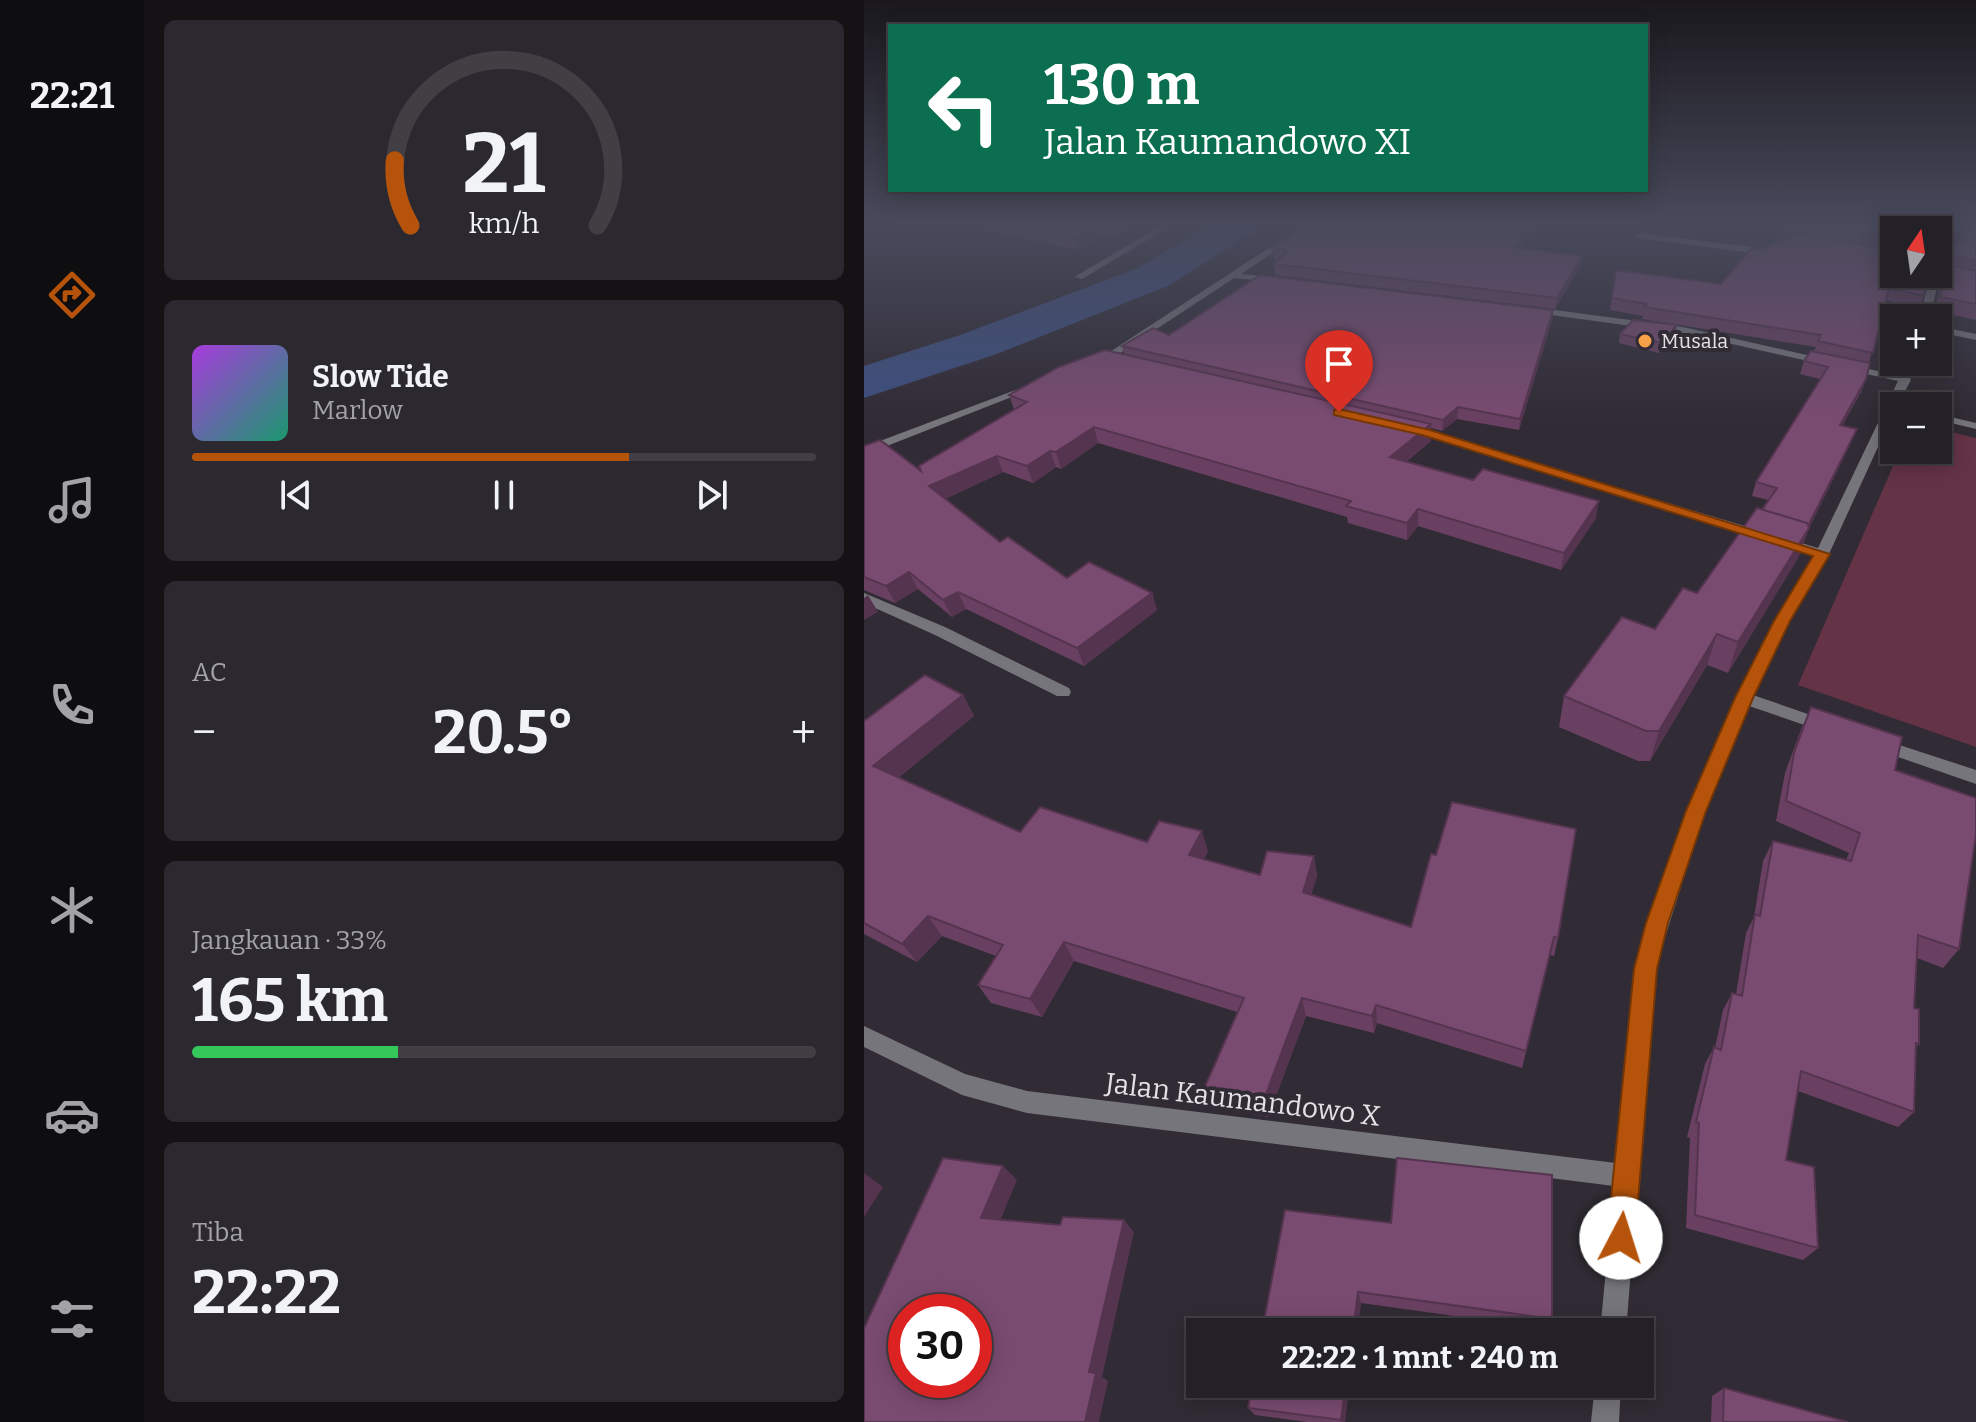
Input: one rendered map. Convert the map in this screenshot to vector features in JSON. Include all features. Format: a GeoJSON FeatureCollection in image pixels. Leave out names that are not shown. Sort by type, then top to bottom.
{"type":"FeatureCollection","features":[{"type":"Feature","properties":{"kind":"street"},"geometry":{"type":"LineString","coordinates":[[1094,364],[1108,359],[1215,289]]}},
{"type":"Feature","properties":{"kind":"street"},"geometry":{"type":"LineString","coordinates":[[1525,309],[1683,330],[1880,366]]}},
{"type":"Feature","properties":{"kind":"street"},"geometry":{"type":"LineString","coordinates":[[1952,332],[1976,337]]}},
{"type":"Feature","properties":{"kind":"street"},"geometry":{"type":"LineString","coordinates":[[1108,359],[1123,362]]}},
{"type":"Feature","properties":{"kind":"street"},"geometry":{"type":"LineString","coordinates":[[864,451],[1036,386]]}},
{"type":"Feature","properties":{"kind":"street"},"geometry":{"type":"LineString","coordinates":[[1952,420],[1976,426]]}},
{"type":"Feature","properties":{"kind":"street"},"geometry":{"type":"LineString","coordinates":[[1395,425],[1822,554]]}},
{"type":"Feature","properties":{"kind":"street"},"geometry":{"type":"LineString","coordinates":[[1614,1318],[1645,969],[1696,811],[1744,698],[1782,621],[1822,554],[1880,431]]}},
{"type":"Feature","properties":{"kind":"street"},"geometry":{"type":"LineString","coordinates":[[864,598],[940,631],[1063,692]]}},
{"type":"Feature","properties":{"kind":"street"},"geometry":{"type":"LineString","coordinates":[[1744,698],[1976,777]]}},
{"type":"Feature","properties":{"kind":"street","name":"Jalan Kaumandowo X"},"geometry":{"type":"LineString","coordinates":[[864,1036],[962,1084],[1027,1102],[1627,1176]]}},
{"type":"Feature","properties":{"kind":"street"},"geometry":{"type":"LineString","coordinates":[[1605,1422],[1607,1398]]}},
{"type":"Feature","properties":{"kind":"shaded area"},"geometry":{"type":"Polygon","coordinates":[[[1952,432],[1976,438],[1976,747],[1798,685],[1894,464],[1952,464],[1952,432]]]}},
{"type":"Feature","properties":{"kind":"building"},"geometry":{"type":"Polygon","coordinates":[[[1238,289],[1380,289],[1553,310],[1520,419],[1458,407],[1443,420],[1122,346],[1153,328],[1169,335],[1238,289]]]}},
{"type":"Feature","properties":{"kind":"building"},"geometry":{"type":"Polygon","coordinates":[[[1485,289],[1562,289],[1557,298],[1485,289]]]}},
{"type":"Feature","properties":{"kind":"building"},"geometry":{"type":"Polygon","coordinates":[[[1613,289],[1889,289],[1885,304],[1880,304],[1880,325],[1873,353],[1818,341],[1821,335],[1644,307],[1647,304],[1612,298],[1613,289]]]}},
{"type":"Feature","properties":{"kind":"building"},"geometry":{"type":"Polygon","coordinates":[[[1895,289],[1926,289],[1924,296],[1895,289]]]}},
{"type":"Feature","properties":{"kind":"building"},"geometry":{"type":"Polygon","coordinates":[[[1942,289],[1976,289],[1976,304],[1940,297],[1942,289]]]}},
{"type":"Feature","properties":{"kind":"building"},"geometry":{"type":"Polygon","coordinates":[[[1633,320],[1677,325],[1661,343],[1620,334],[1633,320]]]}},
{"type":"Feature","properties":{"kind":"building"},"geometry":{"type":"Polygon","coordinates":[[[1105,350],[1431,424],[1390,457],[1473,480],[1483,469],[1599,501],[1564,553],[1418,509],[1407,523],[1346,506],[1351,501],[1094,427],[1056,452],[1050,451],[1027,466],[997,456],[929,486],[1000,542],[1008,537],[1067,578],[1089,562],[1152,593],[1077,648],[958,592],[943,600],[909,572],[886,586],[864,577],[864,446],[880,440],[921,471],[919,466],[1027,402],[1009,395],[1059,367],[1105,350]]]}},
{"type":"Feature","properties":{"kind":"building"},"geometry":{"type":"Polygon","coordinates":[[[1811,351],[1870,363],[1866,379],[1840,425],[1857,429],[1808,526],[1807,523],[1762,510],[1777,488],[1756,482],[1828,367],[1804,361],[1811,351]]]}},
{"type":"Feature","properties":{"kind":"building"},"geometry":{"type":"Polygon","coordinates":[[[1757,508],[1807,523],[1809,528],[1738,642],[1717,634],[1659,731],[1646,731],[1564,696],[1622,617],[1655,629],[1683,588],[1697,593],[1757,508]]]}},
{"type":"Feature","properties":{"kind":"building"},"geometry":{"type":"Polygon","coordinates":[[[925,675],[963,695],[873,766],[1020,832],[1040,807],[1147,842],[1159,821],[1202,831],[1189,855],[1260,875],[1267,851],[1314,856],[1303,892],[1411,927],[1431,854],[1436,855],[1452,802],[1576,829],[1558,938],[1554,937],[1526,1051],[1376,1005],[1372,1016],[1302,998],[1263,1102],[1203,1091],[1244,998],[1064,942],[1030,999],[978,985],[1003,945],[928,916],[902,944],[864,923],[864,721],[925,675]]]}},
{"type":"Feature","properties":{"kind":"building"},"geometry":{"type":"Polygon","coordinates":[[[1811,707],[1902,737],[1895,770],[1976,798],[1976,834],[1959,949],[1918,935],[1914,1008],[1919,1009],[1919,1044],[1916,1043],[1914,1112],[1801,1071],[1786,1160],[1814,1167],[1818,1248],[1695,1215],[1699,1123],[1696,1122],[1714,1047],[1721,1050],[1732,993],[1742,996],[1755,914],[1760,916],[1773,841],[1851,861],[1860,833],[1786,801],[1794,753],[1811,707]]]}},
{"type":"Feature","properties":{"kind":"building"},"geometry":{"type":"Polygon","coordinates":[[[943,1158],[1003,1166],[981,1218],[1060,1225],[1063,1217],[1124,1220],[1089,1372],[1096,1373],[1085,1422],[864,1422],[864,1328],[943,1158]]]}},
{"type":"Feature","properties":{"kind":"building"},"geometry":{"type":"Polygon","coordinates":[[[1397,1158],[1552,1175],[1552,1318],[1358,1292],[1355,1318],[1265,1318],[1285,1210],[1391,1223],[1397,1158]]]}},
{"type":"Feature","properties":{"kind":"building"},"geometry":{"type":"Polygon","coordinates":[[[1724,1388],[1848,1422],[1723,1422],[1724,1388]]]}},
{"type":"Feature","properties":{"kind":"building"},"geometry":{"type":"Polygon","coordinates":[[[1250,1398],[1344,1398],[1341,1420],[1248,1408],[1250,1398]]]}},
{"type":"Feature","properties":{"kind":"waterway"},"geometry":{"type":"LineString","coordinates":[[864,383],[977,345],[1121,289]]}},
{"type":"Feature","properties":{"kind":"place","name":"Musala"},"geometry":{"type":"Point","coordinates":[1645,341]}},
{"type":"Feature","properties":{"kind":"route"},"geometry":{"type":"LineString","coordinates":[[1339,412],[1425,432],[1822,554],[1782,621],[1744,698],[1696,811],[1657,923],[1645,969],[1621,1238]]}}]}
